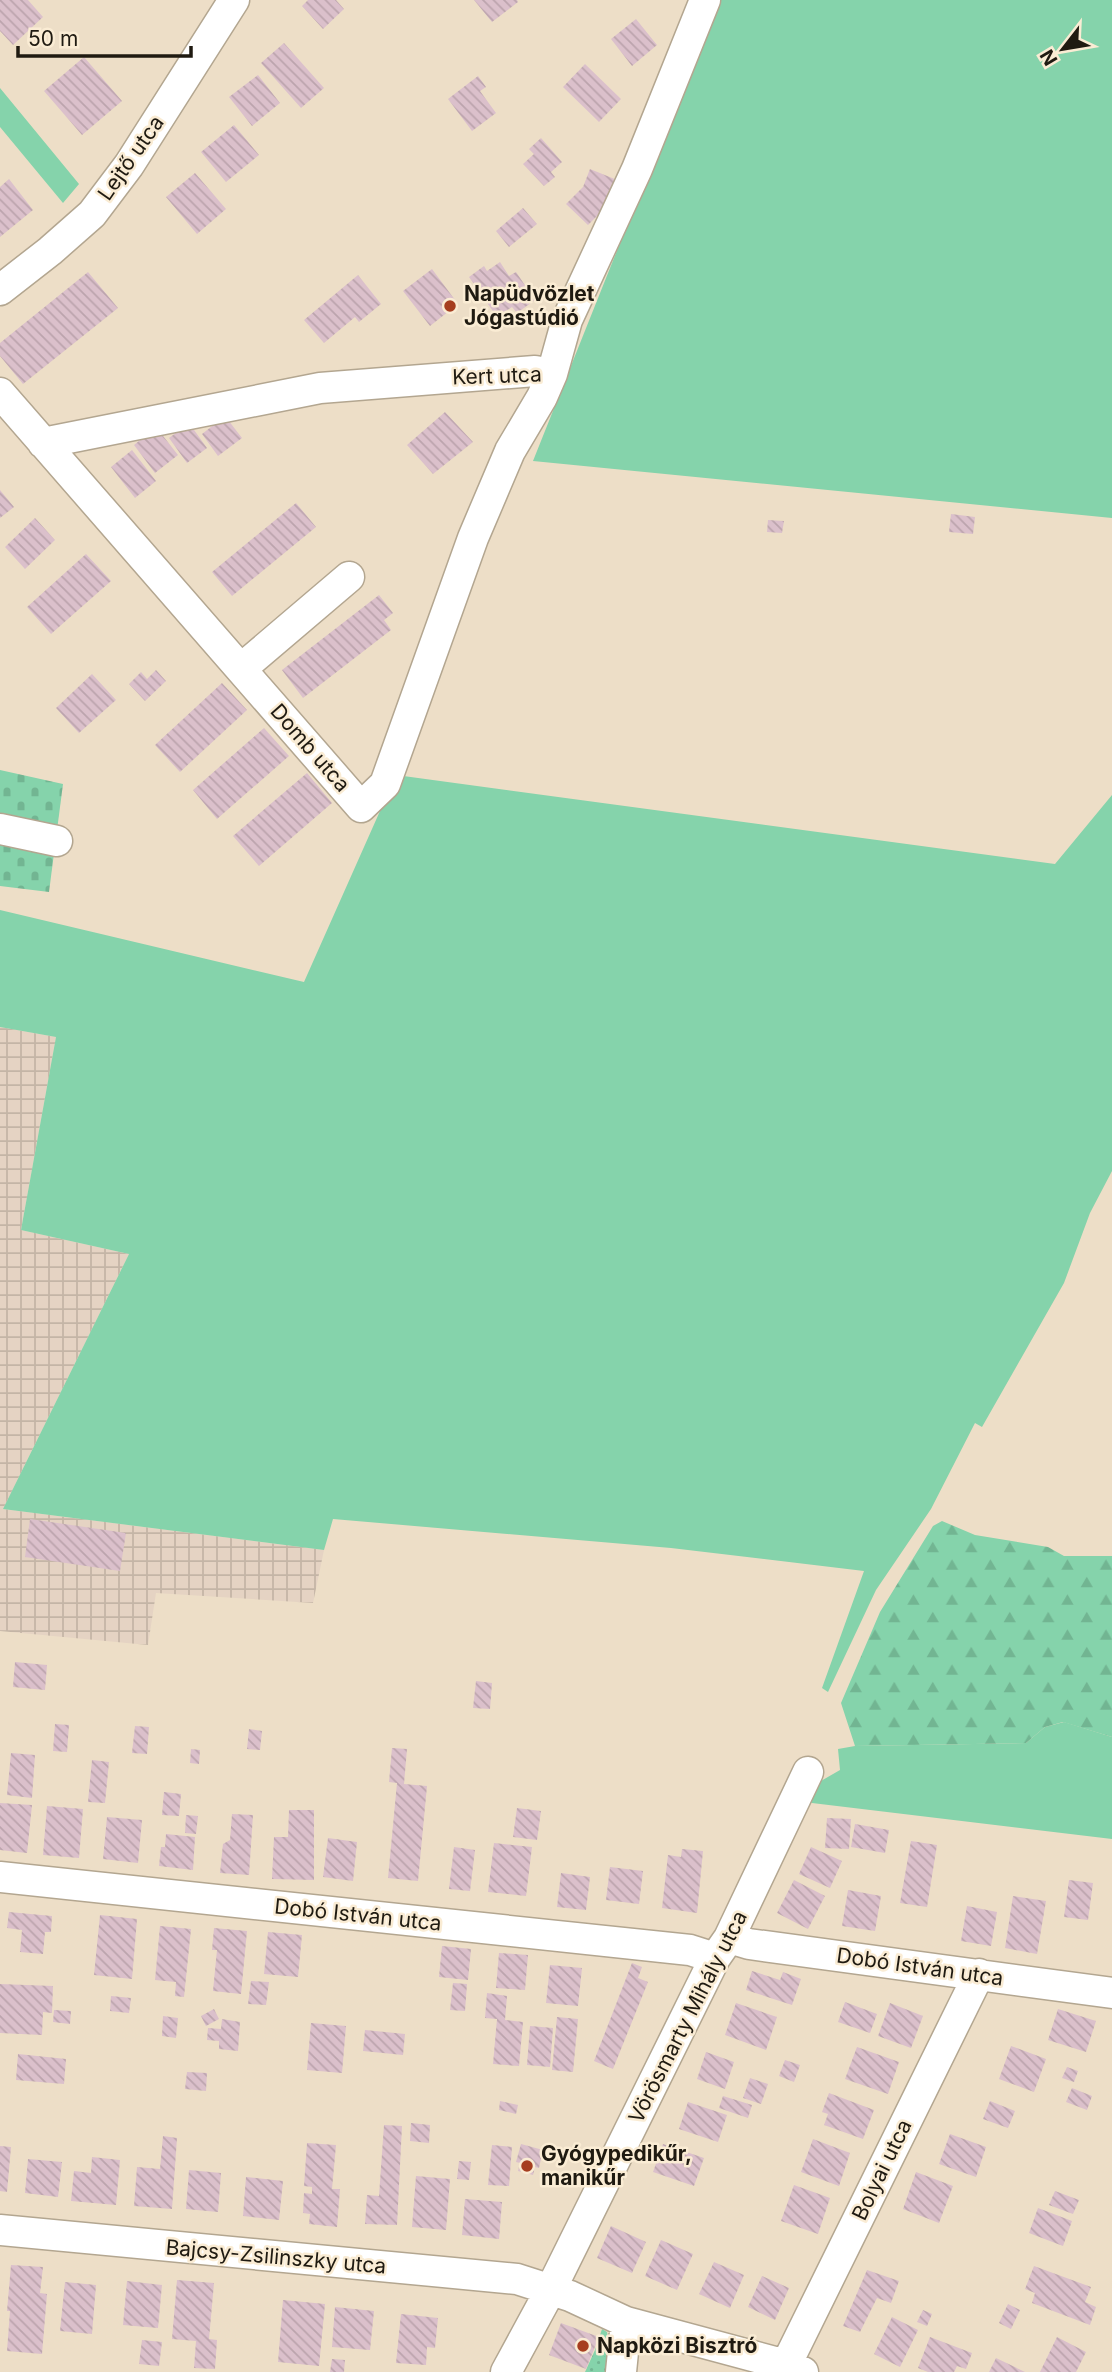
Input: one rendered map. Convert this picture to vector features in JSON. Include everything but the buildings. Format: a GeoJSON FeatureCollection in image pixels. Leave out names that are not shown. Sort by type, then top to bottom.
{"type":"FeatureCollection","features":[{"type":"Feature","properties":{"kind":"street","name":"Lejtő utca"},"geometry":{"type":"LineString","coordinates":[[0,290],[92,214],[129,165],[234,0]]}},
{"type":"Feature","properties":{"kind":"street","name":"Kert utca"},"geometry":{"type":"LineString","coordinates":[[43,443],[320,388],[534,371],[552,374],[567,320],[637,169],[705,0]]}},
{"type":"Feature","properties":{"kind":"street","name":"Domb utca"},"geometry":{"type":"LineString","coordinates":[[0,393],[361,807],[385,784],[473,538],[510,451],[532,417],[552,374]]}},
{"type":"Feature","properties":{"kind":"street"},"geometry":{"type":"LineString","coordinates":[[242,668],[349,577]]}},
{"type":"Feature","properties":{"kind":"street"},"geometry":{"type":"LineString","coordinates":[[0,830],[57,841]]}},
{"type":"Feature","properties":{"kind":"street","name":"Vörösmarty Mihály utca"},"geometry":{"type":"LineString","coordinates":[[506,2372],[551,2289],[808,1772]]}},
{"type":"Feature","properties":{"kind":"street","name":"Dobó István utca"},"geometry":{"type":"LineString","coordinates":[[0,1877],[690,1950],[749,1944],[1112,1993]]}},
{"type":"Feature","properties":{"kind":"street","name":"Bolyai utca"},"geometry":{"type":"LineString","coordinates":[[794,2369],[979,1974]]}},
{"type":"Feature","properties":{"kind":"street","name":"Bajcsy-Zsilinszky utca"},"geometry":{"type":"LineString","coordinates":[[0,2230],[517,2279],[551,2289],[626,2322],[794,2369]]}},
{"type":"Feature","properties":{"kind":"street"},"geometry":{"type":"LineString","coordinates":[[621,2372],[626,2322]]}},
{"type":"Feature","properties":{"kind":"shaded area"},"geometry":{"type":"Polygon","coordinates":[[[0,1027],[56,1037],[21,1230],[129,1254],[3,1509],[324,1550],[313,1603],[156,1593],[148,1645],[0,1631],[0,1027]]]}},
{"type":"Feature","properties":{"kind":"green space"},"geometry":{"type":"Polygon","coordinates":[[[717,0],[1112,0],[1112,518],[533,461],[717,0]]]}},
{"type":"Feature","properties":{"kind":"green space"},"geometry":{"type":"Polygon","coordinates":[[[0,88],[79,184],[63,203],[0,127],[0,88]]]}},
{"type":"Feature","properties":{"kind":"green space"},"geometry":{"type":"Polygon","coordinates":[[[0,770],[63,784],[49,892],[0,886],[0,770]]]}},
{"type":"Feature","properties":{"kind":"green space"},"geometry":{"type":"Polygon","coordinates":[[[396,775],[1055,864],[1112,795],[1112,1171],[1090,1213],[1064,1283],[982,1427],[975,1423],[931,1509],[876,1590],[828,1692],[822,1688],[864,1571],[671,1548],[333,1519],[324,1550],[3,1509],[129,1254],[21,1230],[56,1037],[0,1027],[0,910],[304,982],[396,775]]]}},
{"type":"Feature","properties":{"kind":"green space"},"geometry":{"type":"Polygon","coordinates":[[[942,1521],[975,1535],[1048,1547],[1064,1556],[1112,1556],[1112,1737],[1063,1722],[1045,1727],[1026,1743],[855,1746],[841,1703],[880,1612],[933,1526],[942,1521]]]}},
{"type":"Feature","properties":{"kind":"green space"},"geometry":{"type":"Polygon","coordinates":[[[1064,1722],[1112,1737],[1112,1839],[812,1803],[801,1796],[840,1770],[838,1749],[855,1746],[1026,1743],[1045,1727],[1064,1722]]]}},
{"type":"Feature","properties":{"kind":"green space"},"geometry":{"type":"Polygon","coordinates":[[[602,2329],[607,2332],[612,2358],[611,2372],[595,2350],[602,2329]]]}},
{"type":"Feature","properties":{"kind":"green space"},"geometry":{"type":"Polygon","coordinates":[[[595,2350],[610,2360],[609,2372],[585,2372],[595,2350]]]}},
{"type":"Feature","properties":{"kind":"place","name":"Napüdvözlet Jógastúdió"},"geometry":{"type":"Point","coordinates":[450,306]}},
{"type":"Feature","properties":{"kind":"place","name":"Gyógypedikűr, manikűr"},"geometry":{"type":"Point","coordinates":[527,2166]}},
{"type":"Feature","properties":{"kind":"place","name":"Napközi Bisztró"},"geometry":{"type":"Point","coordinates":[583,2346]}}]}
